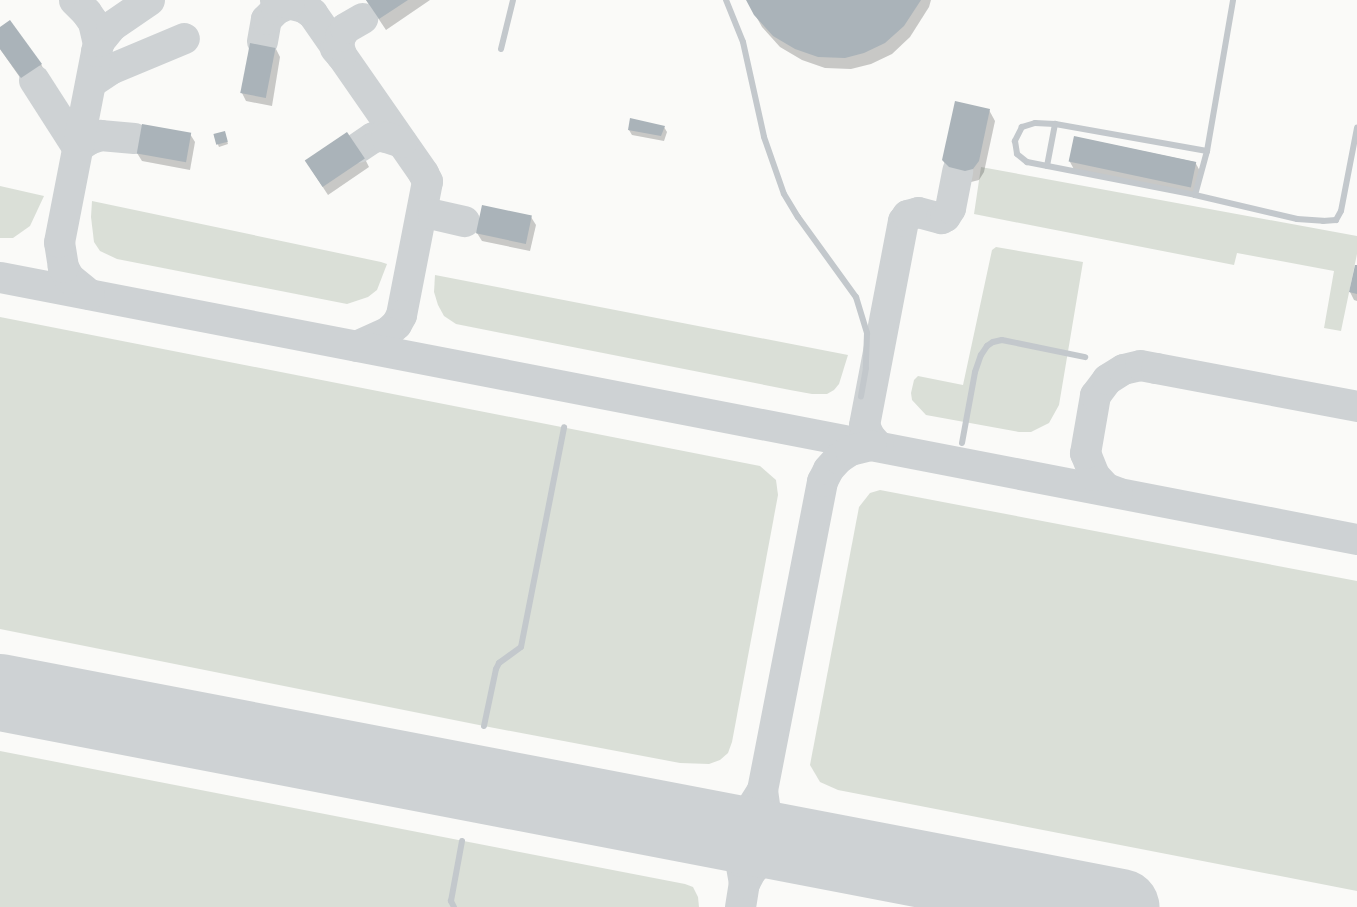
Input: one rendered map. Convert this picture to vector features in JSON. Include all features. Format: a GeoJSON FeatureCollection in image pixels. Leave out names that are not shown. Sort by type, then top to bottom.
{"type":"FeatureCollection","features":[{"type":"Feature","properties":{"kind":"lane"},"geometry":{"type":"LineString","coordinates":[[501,49],[513,0]]}},
{"type":"Feature","properties":{"kind":"lane"},"geometry":{"type":"LineString","coordinates":[[726,0],[743,42],[764,137],[784,194],[798,217],[856,297],[867,333],[866,368],[861,397]]}},
{"type":"Feature","properties":{"kind":"lane"},"geometry":{"type":"LineString","coordinates":[[1195,196],[1207,151],[1233,0]]}},
{"type":"Feature","properties":{"kind":"lane"},"geometry":{"type":"LineString","coordinates":[[1207,151],[1055,124],[1035,122],[1022,127],[1015,141],[1017,154],[1027,162],[1195,196],[1297,219],[1323,222],[1336,220],[1341,211],[1355,149],[1357,128]]}},
{"type":"Feature","properties":{"kind":"lane"},"geometry":{"type":"LineString","coordinates":[[1047,166],[1055,124]]}},
{"type":"Feature","properties":{"kind":"lane"},"geometry":{"type":"LineString","coordinates":[[962,443],[974,372],[981,355],[987,346],[993,342],[1002,340],[1085,357]]}},
{"type":"Feature","properties":{"kind":"lane"},"geometry":{"type":"LineString","coordinates":[[484,726],[496,669],[499,663],[522,647],[564,427]]}},
{"type":"Feature","properties":{"kind":"lane"},"geometry":{"type":"LineString","coordinates":[[454,907],[451,901],[462,841]]}},
{"type":"Feature","properties":{"kind":"shaded area"},"geometry":{"type":"Polygon","coordinates":[[[981,167],[1357,236],[1357,254],[1341,331],[1324,328],[1334,271],[1237,253],[1234,265],[974,214],[981,167]]]}},
{"type":"Feature","properties":{"kind":"shaded area"},"geometry":{"type":"Polygon","coordinates":[[[0,186],[44,196],[30,226],[13,238],[0,238],[0,186]]]}},
{"type":"Feature","properties":{"kind":"shaded area"},"geometry":{"type":"Polygon","coordinates":[[[92,201],[387,264],[377,290],[368,297],[347,304],[117,259],[100,251],[94,242],[91,217],[92,201]]]}},
{"type":"Feature","properties":{"kind":"shaded area"},"geometry":{"type":"Polygon","coordinates":[[[996,247],[1083,262],[1059,405],[1049,423],[1031,432],[1019,432],[926,415],[912,400],[911,393],[914,380],[918,376],[963,385],[992,250],[996,247]]]}},
{"type":"Feature","properties":{"kind":"shaded area"},"geometry":{"type":"Polygon","coordinates":[[[435,275],[848,355],[839,384],[834,390],[827,394],[812,394],[790,390],[456,324],[444,316],[438,305],[434,292],[435,275]]]}},
{"type":"Feature","properties":{"kind":"shaded area"},"geometry":{"type":"Polygon","coordinates":[[[0,317],[760,466],[776,480],[778,495],[732,742],[728,753],[720,760],[709,764],[680,763],[484,726],[0,629],[0,317]]]}},
{"type":"Feature","properties":{"kind":"shaded area"},"geometry":{"type":"Polygon","coordinates":[[[880,490],[1357,581],[1357,891],[838,790],[820,782],[810,765],[859,507],[870,493],[880,490]]]}},
{"type":"Feature","properties":{"kind":"shaded area"},"geometry":{"type":"Polygon","coordinates":[[[0,751],[685,884],[693,887],[698,897],[699,907],[0,907],[0,751]]]}},
{"type":"Feature","properties":{"kind":"building"},"geometry":{"type":"Polygon","coordinates":[[[366,0],[408,0],[379,19],[366,0]]]}},
{"type":"Feature","properties":{"kind":"building"},"geometry":{"type":"Polygon","coordinates":[[[746,0],[921,0],[904,26],[885,43],[864,53],[845,58],[818,57],[795,49],[773,36],[754,15],[746,0]]]}},
{"type":"Feature","properties":{"kind":"building"},"geometry":{"type":"Polygon","coordinates":[[[10,20],[42,64],[21,78],[0,49],[0,27],[10,20]]]}},
{"type":"Feature","properties":{"kind":"building"},"geometry":{"type":"Polygon","coordinates":[[[250,43],[276,48],[266,98],[240,93],[250,43]]]}},
{"type":"Feature","properties":{"kind":"building"},"geometry":{"type":"Polygon","coordinates":[[[955,101],[990,109],[979,161],[973,169],[965,171],[949,167],[942,160],[955,101]]]}},
{"type":"Feature","properties":{"kind":"building"},"geometry":{"type":"Polygon","coordinates":[[[630,118],[665,126],[661,136],[628,130],[630,118]]]}},
{"type":"Feature","properties":{"kind":"building"},"geometry":{"type":"Polygon","coordinates":[[[142,124],[191,133],[186,162],[137,154],[142,124]]]}},
{"type":"Feature","properties":{"kind":"building"},"geometry":{"type":"Polygon","coordinates":[[[225,131],[228,142],[216,145],[213,134],[225,131]]]}},
{"type":"Feature","properties":{"kind":"building"},"geometry":{"type":"Polygon","coordinates":[[[347,132],[365,159],[323,187],[305,161],[347,132]]]}},
{"type":"Feature","properties":{"kind":"building"},"geometry":{"type":"Polygon","coordinates":[[[1074,136],[1196,162],[1191,187],[1069,161],[1074,136]]]}},
{"type":"Feature","properties":{"kind":"building"},"geometry":{"type":"Polygon","coordinates":[[[482,205],[532,216],[526,244],[476,233],[482,205]]]}},
{"type":"Feature","properties":{"kind":"building"},"geometry":{"type":"Polygon","coordinates":[[[1355,265],[1357,265],[1357,294],[1349,292],[1355,265]]]}},
{"type":"Feature","properties":{"kind":"taxiway"},"geometry":{"type":"LineString","coordinates":[[74,0],[86,12],[93,22],[98,43]]}},
{"type":"Feature","properties":{"kind":"taxiway"},"geometry":{"type":"LineString","coordinates":[[89,294],[69,278],[63,267],[59,242],[96,51],[99,41],[111,26],[149,0]]}},
{"type":"Feature","properties":{"kind":"taxiway"},"geometry":{"type":"LineString","coordinates":[[275,0],[303,7],[312,13],[423,173],[427,181],[401,315],[396,324],[387,332],[356,346]]}},
{"type":"Feature","properties":{"kind":"taxiway"},"geometry":{"type":"LineString","coordinates":[[262,41],[266,19],[276,9],[289,3],[276,0]]}},
{"type":"Feature","properties":{"kind":"taxiway"},"geometry":{"type":"LineString","coordinates":[[335,48],[341,55],[338,44],[340,36],[345,28],[362,18]]}},
{"type":"Feature","properties":{"kind":"taxiway"},"geometry":{"type":"LineString","coordinates":[[91,82],[110,69],[184,38]]}},
{"type":"Feature","properties":{"kind":"taxiway"},"geometry":{"type":"LineString","coordinates":[[34,80],[77,147],[89,139],[100,135],[134,138]]}},
{"type":"Feature","properties":{"kind":"taxiway"},"geometry":{"type":"LineString","coordinates":[[358,147],[373,137],[380,136],[401,142]]}},
{"type":"Feature","properties":{"kind":"taxiway"},"geometry":{"type":"LineString","coordinates":[[878,446],[869,436],[864,425],[903,221],[907,215],[918,212],[941,218],[945,216],[950,208],[957,171]]}},
{"type":"Feature","properties":{"kind":"taxiway"},"geometry":{"type":"LineString","coordinates":[[433,214],[464,221]]}},
{"type":"Feature","properties":{"kind":"taxiway"},"geometry":{"type":"LineString","coordinates":[[0,277],[1357,539]]}},
{"type":"Feature","properties":{"kind":"taxiway"},"geometry":{"type":"LineString","coordinates":[[1117,492],[1106,488],[1094,475],[1085,453],[1095,395],[1107,379],[1123,369],[1140,365],[1357,406]]}},
{"type":"Feature","properties":{"kind":"taxiway"},"geometry":{"type":"LineString","coordinates":[[740,907],[744,883],[740,861],[728,842],[715,829],[738,818],[750,809],[762,790],[822,481],[828,469],[838,458],[850,450],[870,445]]}},
{"type":"Feature","properties":{"kind":"taxiway"},"geometry":{"type":"LineString","coordinates":[[762,790],[765,812],[768,818],[786,837],[795,844]]}},
{"type":"Feature","properties":{"kind":"taxiway"},"geometry":{"type":"LineString","coordinates":[[744,883],[751,870],[760,861],[777,851],[795,844]]}},
{"type":"Feature","properties":{"kind":"runway"},"geometry":{"type":"LineString","coordinates":[[0,692],[1121,907]]}}]}
